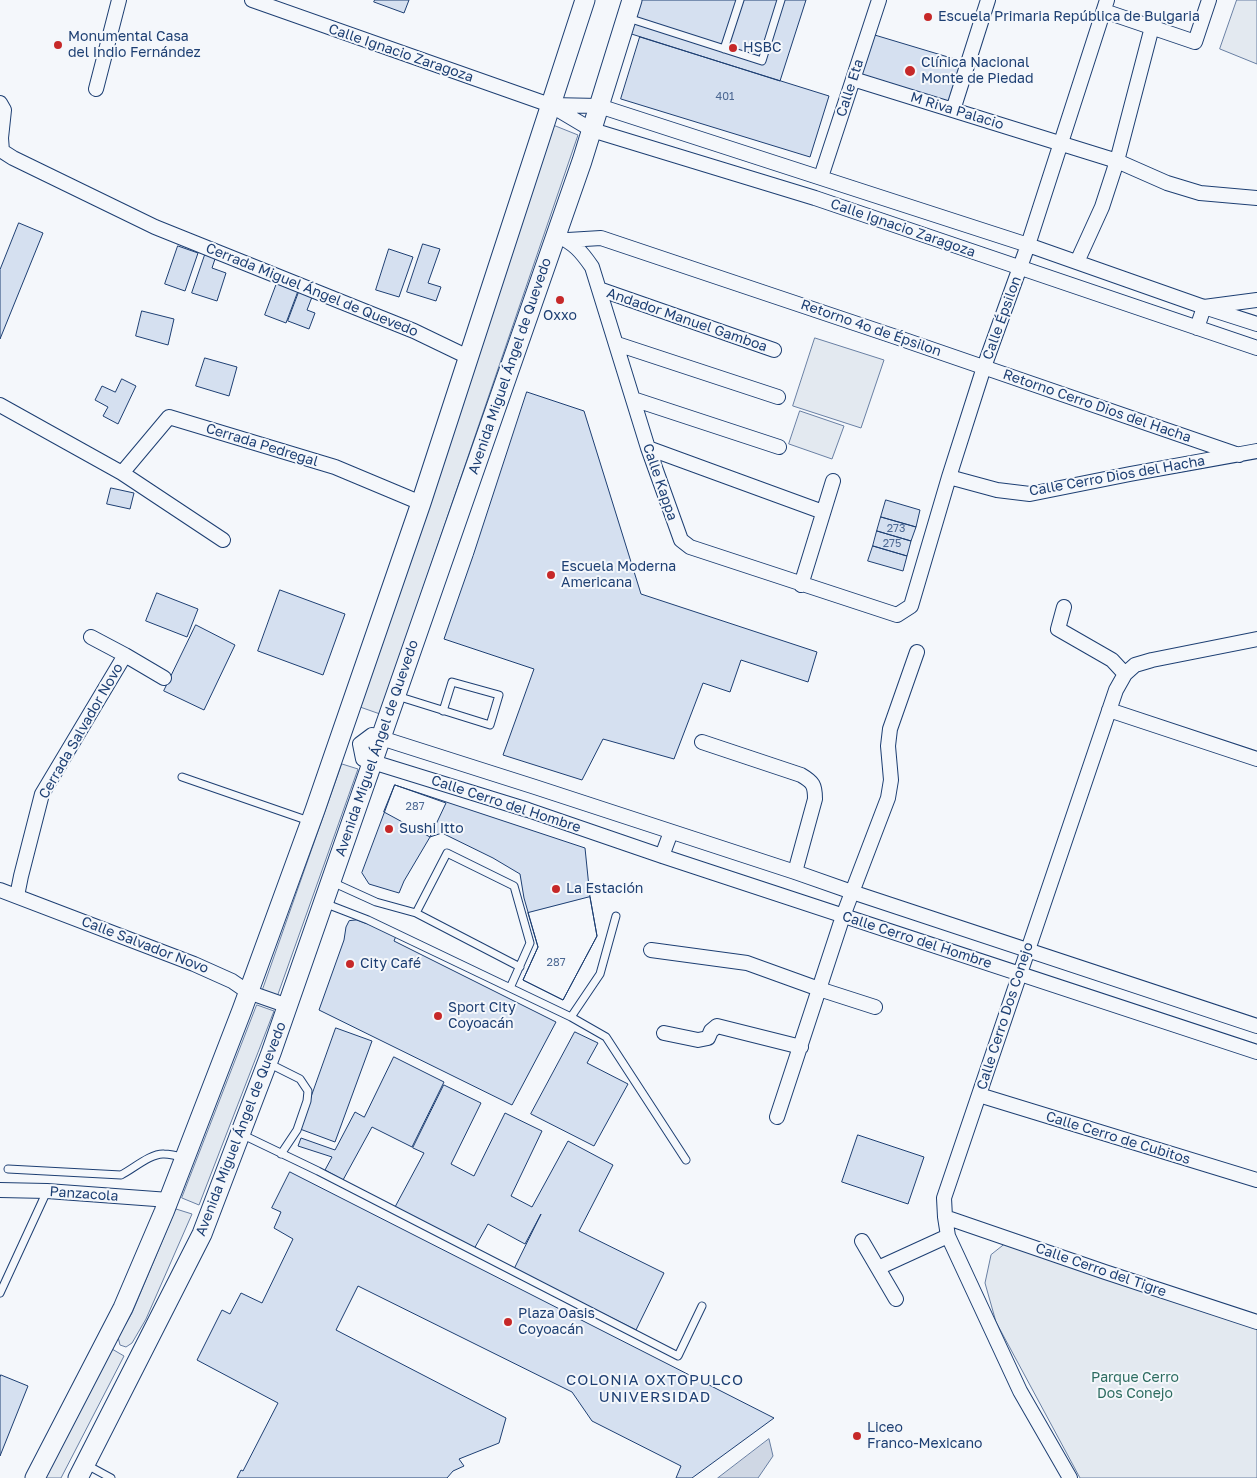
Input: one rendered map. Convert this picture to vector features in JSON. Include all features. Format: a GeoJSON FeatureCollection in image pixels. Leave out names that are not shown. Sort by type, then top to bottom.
{"type":"FeatureCollection","features":[{"type":"Feature","properties":{"kind":"main road"},"geometry":{"type":"LineString","coordinates":[[35,1478],[123,1308],[169,1200],[248,992],[311,822],[421,503],[585,0]]}},
{"type":"Feature","properties":{"kind":"main road","name":"Avenida Miguel Ángel de Quevedo"},"geometry":{"type":"LineString","coordinates":[[81,1471],[202,1234],[267,1063],[396,696],[562,237],[629,9]]}},
{"type":"Feature","properties":{"kind":"street"},"geometry":{"type":"LineString","coordinates":[[96,89],[119,0]]}},
{"type":"Feature","properties":{"kind":"street","name":"Calle Ignacio Zaragoza"},"geometry":{"type":"LineString","coordinates":[[252,0],[550,105],[592,130],[815,198],[1257,348]]}},
{"type":"Feature","properties":{"kind":"street","name":"Calle Eta"},"geometry":{"type":"LineString","coordinates":[[821,177],[878,0]]}},
{"type":"Feature","properties":{"kind":"street"},"geometry":{"type":"LineString","coordinates":[[953,110],[988,0]]}},
{"type":"Feature","properties":{"kind":"street"},"geometry":{"type":"LineString","coordinates":[[1105,5],[1152,27],[1195,42],[1209,0]]}},
{"type":"Feature","properties":{"kind":"street","name":"Calle Épsilon"},"geometry":{"type":"LineString","coordinates":[[882,611],[897,616],[911,606],[984,367],[1028,245],[1105,5]]}},
{"type":"Feature","properties":{"kind":"street"},"geometry":{"type":"LineString","coordinates":[[1077,262],[1102,207],[1117,161],[1152,27]]}},
{"type":"Feature","properties":{"kind":"street","name":"M Riva Palacio"},"geometry":{"type":"LineString","coordinates":[[853,79],[1117,161],[1167,183],[1200,193],[1257,198]]}},
{"type":"Feature","properties":{"kind":"street","name":"Cerrada Miguel Ángel de Quevedo"},"geometry":{"type":"LineString","coordinates":[[0,103],[4,110],[1,138],[2,151],[13,158],[156,227],[414,331],[468,357]]}},
{"type":"Feature","properties":{"kind":"street","name":"Calle Ignacio Zaragoza"},"geometry":{"type":"LineString","coordinates":[[550,105],[599,106],[1028,245],[1257,324]]}},
{"type":"Feature","properties":{"kind":"street","name":"Calle Kappa"},"geometry":{"type":"LineString","coordinates":[[562,237],[582,252],[592,267],[648,448],[681,540],[690,547],[882,611]]}},
{"type":"Feature","properties":{"kind":"street","name":"Retorno 4o de Épsilon"},"geometry":{"type":"LineString","coordinates":[[562,237],[601,238],[984,367]]}},
{"type":"Feature","properties":{"kind":"street","name":"Andador Manuel Gamboa"},"geometry":{"type":"LineString","coordinates":[[599,289],[774,350]]}},
{"type":"Feature","properties":{"kind":"street"},"geometry":{"type":"LineString","coordinates":[[1196,328],[1204,307],[1257,300]]}},
{"type":"Feature","properties":{"kind":"street"},"geometry":{"type":"LineString","coordinates":[[1227,339],[1235,317],[1257,315]]}},
{"type":"Feature","properties":{"kind":"street"},"geometry":{"type":"LineString","coordinates":[[616,344],[778,397]]}},
{"type":"Feature","properties":{"kind":"street","name":"Retorno Cerro Dios del Hacha"},"geometry":{"type":"LineString","coordinates":[[984,367],[1239,455]]}},
{"type":"Feature","properties":{"kind":"street"},"geometry":{"type":"LineString","coordinates":[[633,399],[779,447]]}},
{"type":"Feature","properties":{"kind":"street"},"geometry":{"type":"LineString","coordinates":[[0,405],[122,473],[223,540]]}},
{"type":"Feature","properties":{"kind":"street","name":"Cerrada Pedregal"},"geometry":{"type":"LineString","coordinates":[[122,473],[169,417],[335,468],[421,503]]}},
{"type":"Feature","properties":{"kind":"street"},"geometry":{"type":"LineString","coordinates":[[648,448],[824,512]]}},
{"type":"Feature","properties":{"kind":"street","name":"Calle Cerro Dios del Hacha"},"geometry":{"type":"LineString","coordinates":[[949,477],[996,490],[1030,494],[1257,451]]}},
{"type":"Feature","properties":{"kind":"street"},"geometry":{"type":"LineString","coordinates":[[801,584],[833,481]]}},
{"type":"Feature","properties":{"kind":"street"},"geometry":{"type":"LineString","coordinates":[[1064,607],[1058,629],[1112,660],[1125,674],[1135,665],[1152,660],[1257,639]]}},
{"type":"Feature","properties":{"kind":"street"},"geometry":{"type":"LineString","coordinates":[[91,638],[125,654],[164,678]]}},
{"type":"Feature","properties":{"kind":"street"},"geometry":{"type":"LineString","coordinates":[[777,1116],[843,916],[888,798],[891,780],[888,746],[890,729],[917,652]]}},
{"type":"Feature","properties":{"kind":"street","name":"Cerrada Salvador Novo"},"geometry":{"type":"LineString","coordinates":[[17,896],[42,794],[125,654]]}},
{"type":"Feature","properties":{"kind":"street","name":"Calle Cerro Dos Conejo"},"geometry":{"type":"LineString","coordinates":[[1070,1478],[1020,1391],[948,1236],[944,1198],[1109,710],[1116,690],[1125,674]]}},
{"type":"Feature","properties":{"kind":"street"},"geometry":{"type":"LineString","coordinates":[[1109,710],[1257,759]]}},
{"type":"Feature","properties":{"kind":"street"},"geometry":{"type":"LineString","coordinates":[[360,744],[372,735],[381,738]]}},
{"type":"Feature","properties":{"kind":"street"},"geometry":{"type":"LineString","coordinates":[[340,738],[360,744]]}},
{"type":"Feature","properties":{"kind":"street","name":"Calle Cerro del Hombre"},"geometry":{"type":"LineString","coordinates":[[381,738],[795,872],[1257,1026]]}},
{"type":"Feature","properties":{"kind":"street"},"geometry":{"type":"LineString","coordinates":[[702,742],[801,775],[810,780],[815,789],[814,799],[795,872]]}},
{"type":"Feature","properties":{"kind":"street"},"geometry":{"type":"LineString","coordinates":[[360,744],[363,759],[373,762]]}},
{"type":"Feature","properties":{"kind":"street","name":"Calle Cerro del Hombre"},"geometry":{"type":"LineString","coordinates":[[373,762],[528,810],[1257,1052]]}},
{"type":"Feature","properties":{"kind":"street"},"geometry":{"type":"LineString","coordinates":[[662,856],[671,832]]}},
{"type":"Feature","properties":{"kind":"street","name":"Calle Salvador Novo"},"geometry":{"type":"LineString","coordinates":[[0,890],[194,964],[232,981],[248,992],[288,1006]]}},
{"type":"Feature","properties":{"kind":"street"},"geometry":{"type":"LineString","coordinates":[[651,950],[747,963],[875,1007]]}},
{"type":"Feature","properties":{"kind":"street"},"geometry":{"type":"LineString","coordinates":[[664,1033],[698,1040],[708,1038],[711,1031],[718,1026],[800,1047]]}},
{"type":"Feature","properties":{"kind":"street","name":"Calle Cerro de Cubitos"},"geometry":{"type":"LineString","coordinates":[[979,1095],[1257,1180]]}},
{"type":"Feature","properties":{"kind":"street","name":"Panzacola"},"geometry":{"type":"LineString","coordinates":[[0,1190],[47,1191],[169,1200]]}},
{"type":"Feature","properties":{"kind":"street","name":"Calle Cerro del Tigre"},"geometry":{"type":"LineString","coordinates":[[945,1217],[1257,1322]]}},
{"type":"Feature","properties":{"kind":"street"},"geometry":{"type":"LineString","coordinates":[[878,1268],[948,1236]]}},
{"type":"Feature","properties":{"kind":"street"},"geometry":{"type":"LineString","coordinates":[[862,1241],[896,1299]]}},
{"type":"Feature","properties":{"kind":"lane"},"geometry":{"type":"LineString","coordinates":[[724,49],[740,0]]}},
{"type":"Feature","properties":{"kind":"lane"},"geometry":{"type":"LineString","coordinates":[[629,9],[724,49],[762,61],[781,0]]}},
{"type":"Feature","properties":{"kind":"lane"},"geometry":{"type":"LineString","coordinates":[[396,696],[443,711],[490,725],[499,695],[452,682],[443,711]]}},
{"type":"Feature","properties":{"kind":"lane"},"geometry":{"type":"LineString","coordinates":[[182,777],[311,822]]}},
{"type":"Feature","properties":{"kind":"lane"},"geometry":{"type":"LineString","coordinates":[[416,914],[447,853],[514,886],[530,943],[510,988]]}},
{"type":"Feature","properties":{"kind":"lane"},"geometry":{"type":"LineString","coordinates":[[331,882],[376,902],[416,914],[520,967]]}},
{"type":"Feature","properties":{"kind":"lane"},"geometry":{"type":"LineString","coordinates":[[324,902],[368,920],[571,1017],[606,1037],[686,1160]]}},
{"type":"Feature","properties":{"kind":"lane"},"geometry":{"type":"LineString","coordinates":[[571,1017],[600,974],[616,916]]}},
{"type":"Feature","properties":{"kind":"lane"},"geometry":{"type":"LineString","coordinates":[[267,1063],[300,1079],[308,1091],[307,1101],[296,1130],[281,1154]]}},
{"type":"Feature","properties":{"kind":"lane"},"geometry":{"type":"LineString","coordinates":[[240,1134],[327,1176],[678,1356],[702,1306]]}},
{"type":"Feature","properties":{"kind":"lane"},"geometry":{"type":"LineString","coordinates":[[8,1169],[121,1176],[150,1157],[164,1153],[185,1158]]}},
{"type":"Feature","properties":{"kind":"lane"},"geometry":{"type":"LineString","coordinates":[[0,1293],[47,1191]]}},
{"type":"Feature","properties":{"kind":"lane"},"geometry":{"type":"LineString","coordinates":[[81,1471],[111,1478]]}},
{"type":"Feature","properties":{"kind":"green space"},"geometry":{"type":"Polygon","coordinates":[[[1237,0],[1257,0],[1257,64],[1220,49],[1237,0]]]}},
{"type":"Feature","properties":{"kind":"green space"},"geometry":{"type":"Polygon","coordinates":[[[553,125],[578,135],[380,714],[360,707],[553,125]]]}},
{"type":"Feature","properties":{"kind":"green space"},"geometry":{"type":"Polygon","coordinates":[[[815,338],[884,360],[861,428],[793,406],[815,338]]]}},
{"type":"Feature","properties":{"kind":"green space"},"geometry":{"type":"Polygon","coordinates":[[[800,411],[844,426],[832,459],[789,444],[800,411]]]}},
{"type":"Feature","properties":{"kind":"green space"},"geometry":{"type":"Polygon","coordinates":[[[342,764],[358,769],[277,997],[262,992],[342,764]]]}},
{"type":"Feature","properties":{"kind":"green space"},"geometry":{"type":"Polygon","coordinates":[[[257,1005],[274,1011],[199,1205],[182,1198],[257,1005]]]}},
{"type":"Feature","properties":{"kind":"green space"},"geometry":{"type":"Polygon","coordinates":[[[176,1209],[192,1214],[146,1319],[132,1343],[126,1347],[120,1345],[118,1337],[132,1313],[176,1209]]]}},
{"type":"Feature","properties":{"kind":"green space","name":"Parque Cerro Dos Conejo"},"geometry":{"type":"Polygon","coordinates":[[[1005,1244],[1257,1329],[1257,1478],[1080,1478],[996,1322],[985,1283],[991,1255],[1005,1244]]]}},
{"type":"Feature","properties":{"kind":"green space"},"geometry":{"type":"Polygon","coordinates":[[[112,1349],[124,1356],[61,1478],[43,1478],[112,1349]]]}},
{"type":"Feature","properties":{"kind":"shaded area"},"geometry":{"type":"Polygon","coordinates":[[[769,1439],[773,1456],[758,1478],[718,1478],[769,1439]]]}},
{"type":"Feature","properties":{"kind":"building"},"geometry":{"type":"Polygon","coordinates":[[[375,0],[409,0],[404,13],[374,2],[375,0]]]}},
{"type":"Feature","properties":{"kind":"building","name":"HSBC"},"geometry":{"type":"Polygon","coordinates":[[[632,0],[806,0],[780,81],[622,31],[632,0]]]}},
{"type":"Feature","properties":{"kind":"building","name":"Clínica Nacional Monte de Piedad"},"geometry":{"type":"Polygon","coordinates":[[[868,33],[968,63],[953,110],[853,79],[868,33]]]}},
{"type":"Feature","properties":{"kind":"building"},"geometry":{"type":"Polygon","coordinates":[[[640,37],[829,96],[810,157],[621,99],[640,37]]]}},
{"type":"Feature","properties":{"kind":"building"},"geometry":{"type":"Polygon","coordinates":[[[19,223],[43,233],[0,339],[0,270],[19,223]]]}},
{"type":"Feature","properties":{"kind":"building"},"geometry":{"type":"Polygon","coordinates":[[[423,244],[440,249],[428,283],[441,287],[436,301],[407,292],[423,244]]]}},
{"type":"Feature","properties":{"kind":"building"},"geometry":{"type":"Polygon","coordinates":[[[178,246],[198,253],[185,291],[165,284],[178,246]]]}},
{"type":"Feature","properties":{"kind":"building"},"geometry":{"type":"Polygon","coordinates":[[[389,249],[413,257],[399,297],[376,290],[389,249]]]}},
{"type":"Feature","properties":{"kind":"building"},"geometry":{"type":"Polygon","coordinates":[[[206,252],[216,256],[212,268],[226,273],[217,301],[192,293],[206,252]]]}},
{"type":"Feature","properties":{"kind":"building"},"geometry":{"type":"Polygon","coordinates":[[[277,283],[298,291],[286,323],[265,315],[277,283]]]}},
{"type":"Feature","properties":{"kind":"building"},"geometry":{"type":"Polygon","coordinates":[[[299,292],[312,297],[307,310],[315,313],[309,329],[288,321],[299,292]]]}},
{"type":"Feature","properties":{"kind":"building"},"geometry":{"type":"Polygon","coordinates":[[[142,311],[174,319],[168,345],[136,336],[142,311]]]}},
{"type":"Feature","properties":{"kind":"building"},"geometry":{"type":"Polygon","coordinates":[[[205,358],[237,367],[229,396],[196,386],[205,358]]]}},
{"type":"Feature","properties":{"kind":"building"},"geometry":{"type":"Polygon","coordinates":[[[122,379],[136,386],[118,424],[103,416],[108,407],[95,400],[102,386],[115,392],[122,379]]]}},
{"type":"Feature","properties":{"kind":"building","name":"Escuela Moderna Americana"},"geometry":{"type":"Polygon","coordinates":[[[527,392],[584,411],[641,594],[817,652],[808,682],[741,660],[730,692],[703,683],[674,759],[603,739],[582,780],[503,755],[534,669],[444,639],[527,392]]]}},
{"type":"Feature","properties":{"kind":"building"},"geometry":{"type":"Polygon","coordinates":[[[111,488],[134,493],[130,509],[107,504],[111,488]]]}},
{"type":"Feature","properties":{"kind":"building"},"geometry":{"type":"Polygon","coordinates":[[[886,500],[920,510],[916,527],[881,517],[886,500]]]}},
{"type":"Feature","properties":{"kind":"building"},"geometry":{"type":"Polygon","coordinates":[[[881,517],[916,527],[911,541],[877,531],[881,517]]]}},
{"type":"Feature","properties":{"kind":"building"},"geometry":{"type":"Polygon","coordinates":[[[877,531],[911,541],[907,556],[873,546],[877,531]]]}},
{"type":"Feature","properties":{"kind":"building"},"geometry":{"type":"Polygon","coordinates":[[[873,546],[907,556],[903,571],[868,561],[873,546]]]}},
{"type":"Feature","properties":{"kind":"building"},"geometry":{"type":"Polygon","coordinates":[[[280,590],[345,614],[323,675],[258,651],[280,590]]]}},
{"type":"Feature","properties":{"kind":"building"},"geometry":{"type":"Polygon","coordinates":[[[157,593],[198,609],[187,637],[146,621],[157,593]]]}},
{"type":"Feature","properties":{"kind":"building"},"geometry":{"type":"Polygon","coordinates":[[[196,625],[235,645],[204,710],[164,691],[196,625]]]}},
{"type":"Feature","properties":{"kind":"building"},"geometry":{"type":"Polygon","coordinates":[[[395,785],[446,803],[430,837],[384,812],[395,785]]]}},
{"type":"Feature","properties":{"kind":"building","name":"La Estación"},"geometry":{"type":"Polygon","coordinates":[[[395,785],[585,848],[590,897],[597,936],[563,1000],[523,980],[538,947],[524,898],[520,874],[493,858],[442,833],[430,837],[399,893],[369,884],[362,873],[395,785]]]}},
{"type":"Feature","properties":{"kind":"building"},"geometry":{"type":"Polygon","coordinates":[[[590,897],[597,936],[563,1000],[523,980],[538,947],[528,913],[590,897]]]}},
{"type":"Feature","properties":{"kind":"building","name":"Sport City Coyoacán"},"geometry":{"type":"Polygon","coordinates":[[[357,920],[396,936],[394,941],[556,1022],[512,1105],[319,1010],[344,940],[346,927],[349,921],[357,920]]]}},
{"type":"Feature","properties":{"kind":"building"},"geometry":{"type":"Polygon","coordinates":[[[336,1028],[372,1041],[335,1142],[300,1129],[336,1028]]]}},
{"type":"Feature","properties":{"kind":"building"},"geometry":{"type":"Polygon","coordinates":[[[575,1032],[598,1043],[587,1063],[628,1084],[594,1146],[531,1114],[575,1032]]]}},
{"type":"Feature","properties":{"kind":"building"},"geometry":{"type":"Polygon","coordinates":[[[394,1057],[444,1082],[412,1147],[372,1127],[343,1180],[325,1170],[332,1157],[298,1146],[301,1138],[335,1150],[355,1112],[364,1117],[394,1057]]]}},
{"type":"Feature","properties":{"kind":"building"},"geometry":{"type":"Polygon","coordinates":[[[444,1085],[481,1103],[451,1164],[474,1176],[505,1113],[542,1131],[511,1196],[532,1207],[568,1141],[613,1165],[579,1231],[664,1273],[636,1330],[514,1269],[541,1214],[525,1244],[488,1224],[474,1249],[395,1207],[424,1153],[413,1148],[444,1085]]]}},
{"type":"Feature","properties":{"kind":"building"},"geometry":{"type":"Polygon","coordinates":[[[858,1135],[924,1157],[908,1204],[842,1182],[858,1135]]]}},
{"type":"Feature","properties":{"kind":"building","name":"Plaza Oasis Coyoacán"},"geometry":{"type":"Polygon","coordinates":[[[290,1172],[774,1418],[692,1478],[676,1478],[681,1466],[592,1421],[572,1392],[358,1286],[336,1330],[506,1418],[499,1443],[459,1459],[464,1466],[453,1471],[447,1478],[237,1478],[241,1470],[243,1471],[278,1403],[197,1360],[222,1310],[230,1314],[241,1293],[262,1303],[293,1239],[274,1228],[281,1212],[272,1208],[290,1172]]]}},
{"type":"Feature","properties":{"kind":"building"},"geometry":{"type":"Polygon","coordinates":[[[1,1375],[28,1386],[0,1456],[0,1378],[1,1375]]]}},
{"type":"Feature","properties":{"kind":"place","name":"Escuela Primaria República de Bulgaria"},"geometry":{"type":"Point","coordinates":[928,17]}},
{"type":"Feature","properties":{"kind":"place","name":"Monumental Casa del Indio Fernández"},"geometry":{"type":"Point","coordinates":[58,45]}},
{"type":"Feature","properties":{"kind":"place","name":"HSBC"},"geometry":{"type":"Point","coordinates":[733,48]}},
{"type":"Feature","properties":{"kind":"place","name":"Clínica Nacional Monte de Piedad"},"geometry":{"type":"Point","coordinates":[910,71]}},
{"type":"Feature","properties":{"kind":"place","name":"Oxxo"},"geometry":{"type":"Point","coordinates":[560,300]}},
{"type":"Feature","properties":{"kind":"place","name":"Escuela Moderna Americana"},"geometry":{"type":"Point","coordinates":[551,575]}},
{"type":"Feature","properties":{"kind":"place","name":"Sushi Itto"},"geometry":{"type":"Point","coordinates":[389,829]}},
{"type":"Feature","properties":{"kind":"place","name":"La Estación"},"geometry":{"type":"Point","coordinates":[556,889]}},
{"type":"Feature","properties":{"kind":"place","name":"City Café"},"geometry":{"type":"Point","coordinates":[350,964]}},
{"type":"Feature","properties":{"kind":"place","name":"Sport City Coyoacán"},"geometry":{"type":"Point","coordinates":[438,1016]}},
{"type":"Feature","properties":{"kind":"place","name":"Plaza Oasis Coyoacán"},"geometry":{"type":"Point","coordinates":[508,1322]}},
{"type":"Feature","properties":{"kind":"place","name":"Liceo Franco-Mexicano"},"geometry":{"type":"Point","coordinates":[857,1436]}},
{"type":"Feature","properties":{"kind":"district","name":"COLONIA OXTOPULCO UNIVERSIDAD"},"geometry":{"type":"Point","coordinates":[655,1388]}}]}
